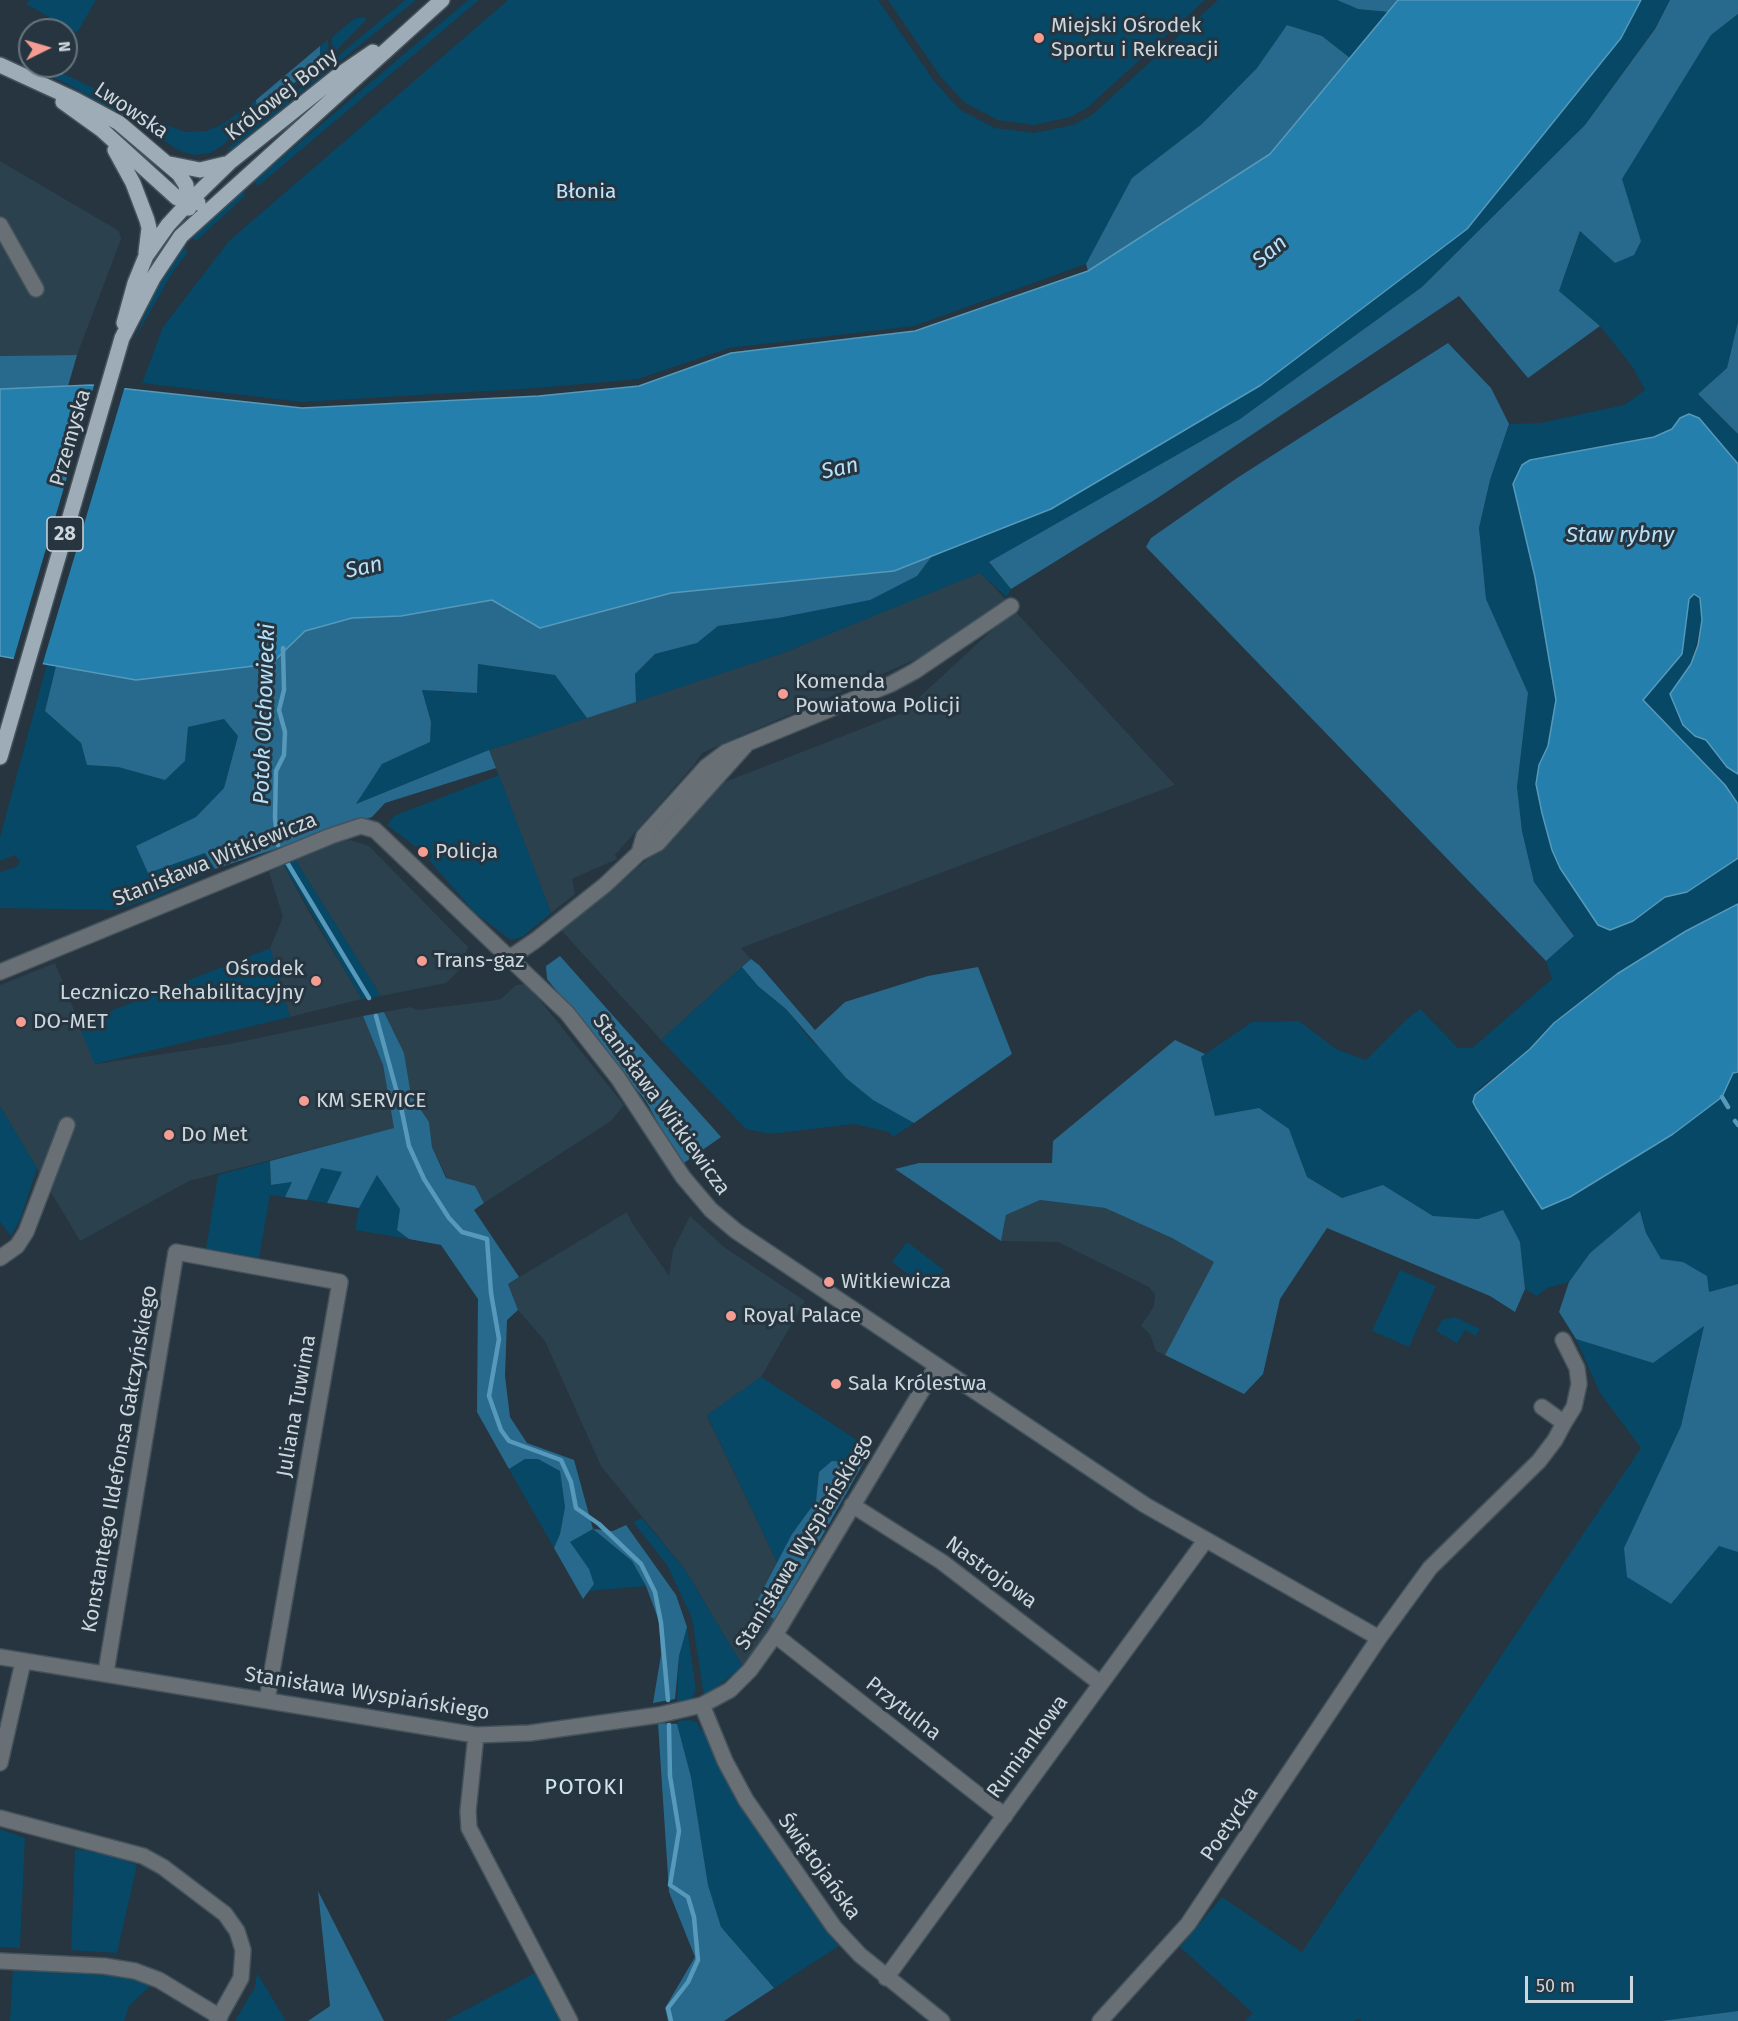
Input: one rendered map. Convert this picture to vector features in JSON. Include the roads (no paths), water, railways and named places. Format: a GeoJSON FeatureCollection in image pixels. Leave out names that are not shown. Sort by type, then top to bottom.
{"type":"FeatureCollection","features":[{"type":"Feature","properties":{"kind":"main road","name":"Królowej Bony"},"geometry":{"type":"LineString","coordinates":[[226,193],[324,110],[407,29],[442,0]]}},
{"type":"Feature","properties":{"kind":"main road","name":"Królowej Bony"},"geometry":{"type":"LineString","coordinates":[[189,202],[230,162],[335,78],[407,29]]}},
{"type":"Feature","properties":{"kind":"main road","name":"Lwowska"},"geometry":{"type":"LineString","coordinates":[[0,64],[76,99],[119,123],[170,164],[186,185],[189,202]]}},
{"type":"Feature","properties":{"kind":"main road","name":"Lwowska"},"geometry":{"type":"LineString","coordinates":[[34,81],[102,130],[166,189],[189,202]]}},
{"type":"Feature","properties":{"kind":"main road","name":"Lwowska"},"geometry":{"type":"LineString","coordinates":[[102,130],[127,168],[139,198],[149,228],[146,256]]}},
{"type":"Feature","properties":{"kind":"main road","name":"Lwowska"},"geometry":{"type":"LineString","coordinates":[[170,164],[200,170],[230,162]]}},
{"type":"Feature","properties":{"kind":"main road"},"geometry":{"type":"LineString","coordinates":[[189,202],[207,201],[226,193]]}},
{"type":"Feature","properties":{"kind":"main road","name":"Przemyska"},"geometry":{"type":"LineString","coordinates":[[120,345],[153,278],[181,236],[226,193]]}},
{"type":"Feature","properties":{"kind":"main road","name":"Przemyska"},"geometry":{"type":"LineString","coordinates":[[0,757],[120,345],[125,312],[146,256],[168,225],[189,202]]}},
{"type":"Feature","properties":{"kind":"main road","name":"28"},"geometry":{"type":"LineString","coordinates":[[181,236],[188,220],[189,202]]}},
{"type":"Feature","properties":{"kind":"street"},"geometry":{"type":"LineString","coordinates":[[0,225],[36,289]]}},
{"type":"Feature","properties":{"kind":"street"},"geometry":{"type":"LineString","coordinates":[[511,957],[605,885],[639,853],[658,843],[748,742],[891,684],[1011,606]]}},
{"type":"Feature","properties":{"kind":"street","name":"Stanisława Witkiewicza"},"geometry":{"type":"LineString","coordinates":[[0,972],[175,898],[331,836],[361,826],[375,830],[491,942],[511,957],[567,1013],[595,1046],[683,1177],[711,1210],[759,1248],[936,1367]]}},
{"type":"Feature","properties":{"kind":"street"},"geometry":{"type":"LineString","coordinates":[[0,1258],[17,1246],[26,1232],[67,1125]]}},
{"type":"Feature","properties":{"kind":"street","name":"Konstantego Ildefonsa Gałczyńskiego"},"geometry":{"type":"LineString","coordinates":[[106,1672],[176,1252]]}},
{"type":"Feature","properties":{"kind":"street","name":"Juliana Tuwima"},"geometry":{"type":"LineString","coordinates":[[176,1252],[340,1282],[267,1700]]}},
{"type":"Feature","properties":{"kind":"street"},"geometry":{"type":"LineString","coordinates":[[936,1367],[1145,1505],[1379,1638],[1430,1568],[1539,1461],[1564,1424],[1574,1407],[1579,1384],[1577,1368],[1563,1340]]}},
{"type":"Feature","properties":{"kind":"street","name":"Stanisława Wyspiańskiego"},"geometry":{"type":"LineString","coordinates":[[0,1657],[106,1672],[476,1735],[541,1732],[660,1715],[702,1705],[730,1690],[750,1670],[775,1635],[936,1367]]}},
{"type":"Feature","properties":{"kind":"street"},"geometry":{"type":"LineString","coordinates":[[1542,1407],[1564,1424]]}},
{"type":"Feature","properties":{"kind":"street","name":"Nastrojowa"},"geometry":{"type":"LineString","coordinates":[[852,1505],[942,1562],[1100,1683]]}},
{"type":"Feature","properties":{"kind":"street","name":"Rumiankowa"},"geometry":{"type":"LineString","coordinates":[[886,1978],[1205,1541]]}},
{"type":"Feature","properties":{"kind":"street","name":"Przytulna"},"geometry":{"type":"LineString","coordinates":[[775,1635],[1005,1816]]}},
{"type":"Feature","properties":{"kind":"street","name":"Poetycka"},"geometry":{"type":"LineString","coordinates":[[1100,2021],[1188,1924],[1379,1638]]}},
{"type":"Feature","properties":{"kind":"street"},"geometry":{"type":"LineString","coordinates":[[0,1763],[23,1662]]}},
{"type":"Feature","properties":{"kind":"street","name":"Świętojańska"},"geometry":{"type":"LineString","coordinates":[[702,1705],[725,1761],[746,1800],[834,1927],[886,1978],[942,2021]]}},
{"type":"Feature","properties":{"kind":"street"},"geometry":{"type":"LineString","coordinates":[[476,1735],[468,1811],[470,1828],[570,2021]]}},
{"type":"Feature","properties":{"kind":"street"},"geometry":{"type":"LineString","coordinates":[[0,1818],[143,1856],[163,1867],[225,1914],[237,1931],[243,1950],[242,1978],[219,2019],[159,1980],[135,1971],[104,1966],[0,1961]]}},
{"type":"Feature","properties":{"kind":"water","name":"San"},"geometry":{"type":"Polygon","coordinates":[[[1398,0],[1641,0],[1621,38],[1467,229],[1261,385],[1051,509],[894,571],[671,593],[540,628],[492,600],[401,616],[352,618],[305,631],[271,664],[136,680],[0,656],[0,389],[91,385],[302,408],[539,396],[639,386],[731,353],[915,331],[1088,271],[1270,154],[1398,0]]]}},
{"type":"Feature","properties":{"kind":"water","name":"Staw rybny"},"geometry":{"type":"Polygon","coordinates":[[[1689,414],[1699,418],[1738,464],[1738,774],[1727,767],[1706,740],[1695,736],[1683,725],[1670,694],[1691,664],[1698,645],[1702,620],[1700,598],[1694,594],[1689,599],[1682,654],[1643,700],[1725,785],[1738,804],[1738,858],[1687,892],[1665,897],[1633,921],[1610,930],[1598,925],[1560,868],[1552,850],[1542,813],[1536,784],[1539,765],[1548,746],[1556,700],[1535,577],[1513,484],[1522,465],[1530,460],[1654,437],[1672,429],[1680,418],[1689,414]]]}},
{"type":"Feature","properties":{"kind":"water"},"geometry":{"type":"Polygon","coordinates":[[[1738,904],[1738,1072],[1733,1073],[1722,1097],[1673,1134],[1570,1197],[1542,1209],[1476,1108],[1473,1102],[1475,1095],[1530,1049],[1554,1023],[1617,974],[1686,931],[1738,904]]]}},
{"type":"Feature","properties":{"kind":"waterway","name":"Potok Olchowiecki"},"geometry":{"type":"LineString","coordinates":[[278,845],[275,818],[276,771],[284,755],[285,732],[279,710],[284,690],[283,648]]}},
{"type":"Feature","properties":{"kind":"waterway","name":"Potok Olchowiecki"},"geometry":{"type":"LineString","coordinates":[[285,859],[369,998]]}},
{"type":"Feature","properties":{"kind":"waterway","name":"Potok Olchowiecki"},"geometry":{"type":"LineString","coordinates":[[376,1016],[401,1107],[409,1146],[424,1179],[449,1218],[462,1232],[487,1239],[491,1293],[499,1339],[489,1396],[501,1430],[509,1441],[561,1460],[571,1482],[576,1508],[599,1524],[641,1564],[655,1592],[661,1623],[668,1700]]}},
{"type":"Feature","properties":{"kind":"waterway"},"geometry":{"type":"LineString","coordinates":[[1722,1097],[1728,1107]]}},
{"type":"Feature","properties":{"kind":"waterway"},"geometry":{"type":"LineString","coordinates":[[1735,1121],[1738,1125]]}},
{"type":"Feature","properties":{"kind":"waterway"},"geometry":{"type":"LineString","coordinates":[[669,1725],[670,1776],[679,1831],[670,1885],[688,1897],[694,1917],[698,1960],[688,1982],[668,2008],[671,2021]]}},
{"type":"Feature","properties":{"kind":"place","name":"Miejski Ośrodek Sportu i Rekreacji"},"geometry":{"type":"Point","coordinates":[1039,38]}},
{"type":"Feature","properties":{"kind":"place","name":"Komenda Powiatowa Policji"},"geometry":{"type":"Point","coordinates":[783,694]}},
{"type":"Feature","properties":{"kind":"place","name":"Policja"},"geometry":{"type":"Point","coordinates":[423,852]}},
{"type":"Feature","properties":{"kind":"place","name":"Trans-gaz"},"geometry":{"type":"Point","coordinates":[422,961]}},
{"type":"Feature","properties":{"kind":"place","name":"Ośrodek Leczniczo-Rehabilitacyjny"},"geometry":{"type":"Point","coordinates":[316,981]}},
{"type":"Feature","properties":{"kind":"place","name":"DO-MET"},"geometry":{"type":"Point","coordinates":[21,1022]}},
{"type":"Feature","properties":{"kind":"place","name":"KM SERVICE"},"geometry":{"type":"Point","coordinates":[304,1101]}},
{"type":"Feature","properties":{"kind":"place","name":"Do Met"},"geometry":{"type":"Point","coordinates":[169,1135]}},
{"type":"Feature","properties":{"kind":"place","name":"Witkiewicza"},"geometry":{"type":"Point","coordinates":[829,1282]}},
{"type":"Feature","properties":{"kind":"place","name":"Royal Palace"},"geometry":{"type":"Point","coordinates":[731,1316]}},
{"type":"Feature","properties":{"kind":"place","name":"Sala Królestwa"},"geometry":{"type":"Point","coordinates":[836,1384]}},
{"type":"Feature","properties":{"kind":"district","name":"POTOKI"},"geometry":{"type":"Point","coordinates":[585,1788]}},
{"type":"Feature","properties":{"kind":"park label","name":"Błonia"},"geometry":{"type":"Point","coordinates":[586,192]}}]}
